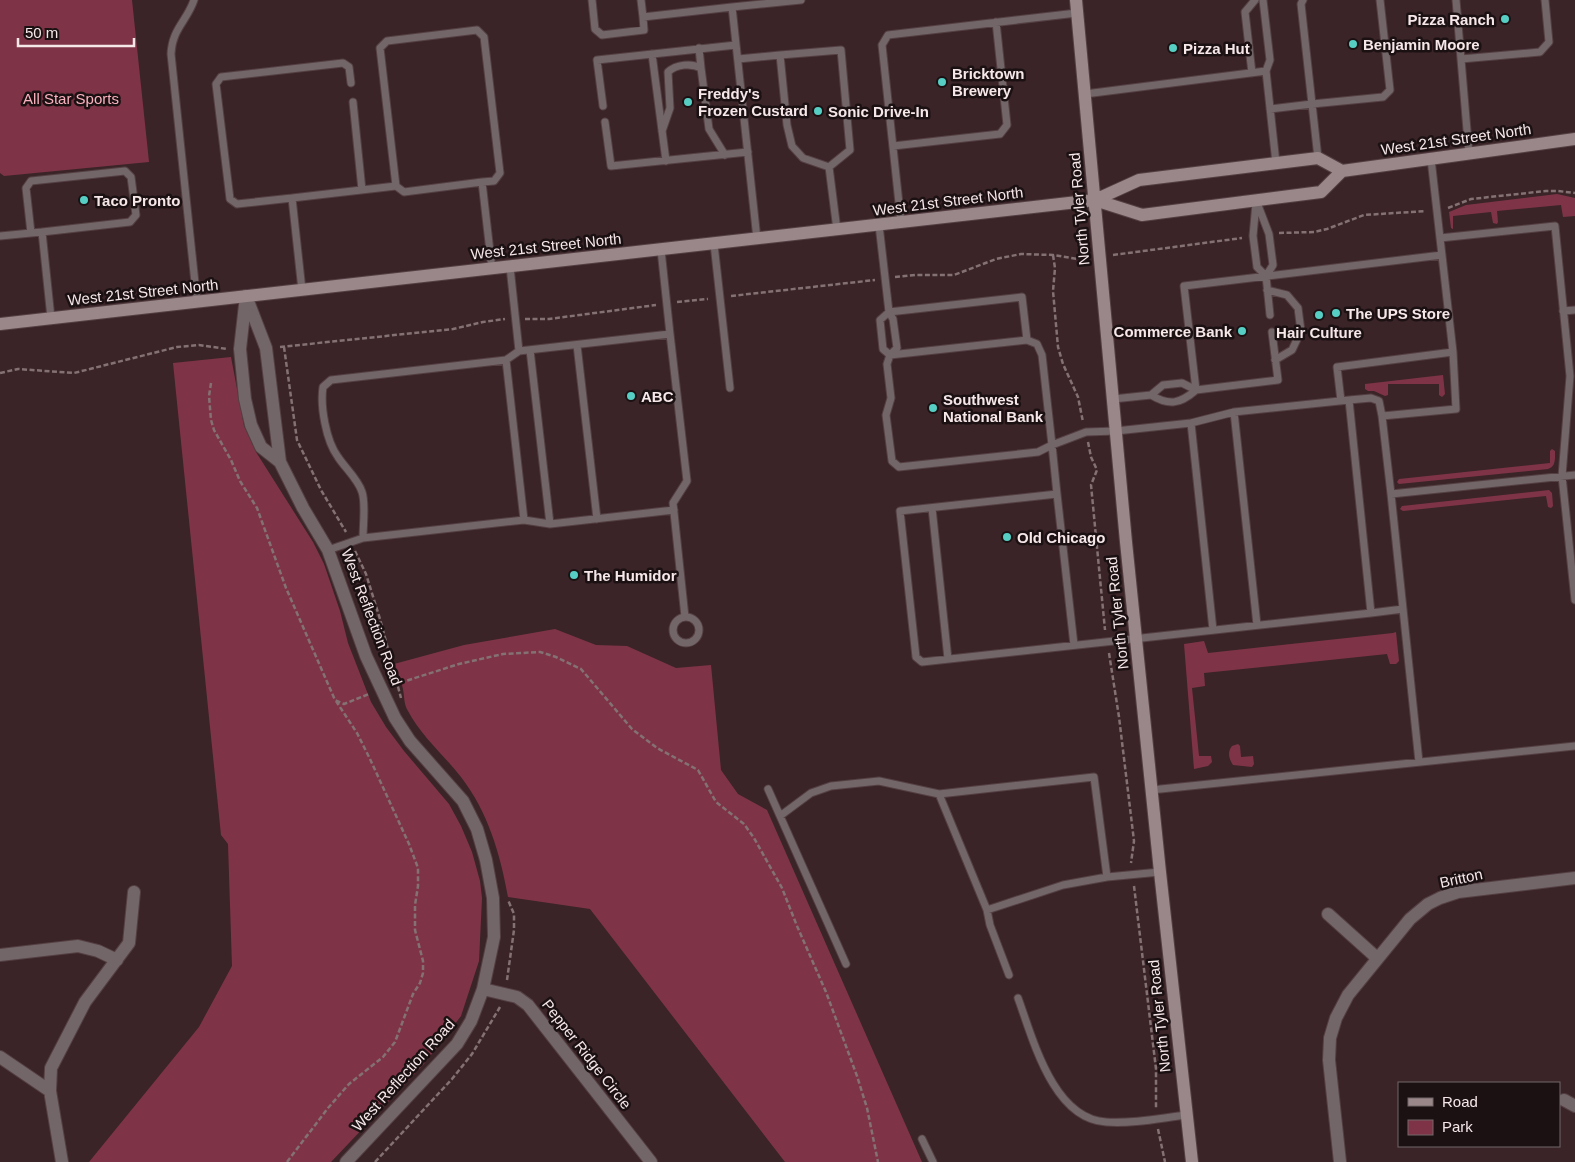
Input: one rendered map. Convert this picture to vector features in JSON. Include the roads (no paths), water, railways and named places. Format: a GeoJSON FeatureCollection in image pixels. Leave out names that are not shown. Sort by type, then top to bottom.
{"type":"FeatureCollection","features":[{"type":"Feature","properties":{"kind":"main road","name":"North Tyler Road"},"geometry":{"type":"LineString","coordinates":[[1076,0],[1151,790],[1192,1162]]}},
{"type":"Feature","properties":{"kind":"main road","name":"West 21st Street North"},"geometry":{"type":"LineString","coordinates":[[1095,200],[1142,214],[1321,192],[1342,171],[1575,139]]}},
{"type":"Feature","properties":{"kind":"main road","name":"West 21st Street North"},"geometry":{"type":"LineString","coordinates":[[0,324],[1095,200],[1139,180],[1318,158]]}},
{"type":"Feature","properties":{"kind":"main road"},"geometry":{"type":"LineString","coordinates":[[1318,158],[1342,171]]}},
{"type":"Feature","properties":{"kind":"street","name":"West Reflection Road"},"geometry":{"type":"LineString","coordinates":[[246,296],[266,348],[280,462],[303,508],[328,550],[366,656],[395,718],[410,741],[462,801],[477,829],[486,860],[492,898],[494,937],[484,989],[471,1021],[457,1044],[346,1162]]}},
{"type":"Feature","properties":{"kind":"street","name":"West Reflection Road"},"geometry":{"type":"LineString","coordinates":[[246,296],[240,349],[245,399],[251,425],[260,447],[280,462]]}},
{"type":"Feature","properties":{"kind":"street","name":"Britton"},"geometry":{"type":"LineString","coordinates":[[1340,1162],[1331,1080],[1330,1038],[1336,1018],[1348,995],[1377,958],[1410,919],[1428,904],[1440,898],[1458,892],[1575,878]]}},
{"type":"Feature","properties":{"kind":"street"},"geometry":{"type":"LineString","coordinates":[[62,1162],[50,1091],[51,1068],[85,1002],[129,943],[134,892]]}},
{"type":"Feature","properties":{"kind":"street"},"geometry":{"type":"LineString","coordinates":[[1328,914],[1377,958]]}},
{"type":"Feature","properties":{"kind":"street"},"geometry":{"type":"LineString","coordinates":[[0,955],[78,946],[98,951],[117,960]]}},
{"type":"Feature","properties":{"kind":"street","name":"Pepper Ridge Circle"},"geometry":{"type":"LineString","coordinates":[[484,989],[517,996],[528,1005],[651,1162]]}},
{"type":"Feature","properties":{"kind":"street"},"geometry":{"type":"LineString","coordinates":[[0,1057],[50,1091]]}},
{"type":"Feature","properties":{"kind":"lane"},"geometry":{"type":"LineString","coordinates":[[194,0],[176,32],[171,54],[197,302]]}},
{"type":"Feature","properties":{"kind":"lane"},"geometry":{"type":"LineString","coordinates":[[592,0],[595,29],[602,35],[644,30],[641,0]]}},
{"type":"Feature","properties":{"kind":"lane"},"geometry":{"type":"LineString","coordinates":[[643,17],[761,2],[801,0]]}},
{"type":"Feature","properties":{"kind":"lane"},"geometry":{"type":"LineString","coordinates":[[1252,73],[1245,12],[1255,0]]}},
{"type":"Feature","properties":{"kind":"lane"},"geometry":{"type":"LineString","coordinates":[[1263,0],[1270,60],[1266,71],[1276,163]]}},
{"type":"Feature","properties":{"kind":"lane"},"geometry":{"type":"LineString","coordinates":[[1303,0],[1301,4],[1318,158]]}},
{"type":"Feature","properties":{"kind":"lane"},"geometry":{"type":"LineString","coordinates":[[1270,109],[1383,96],[1390,90],[1380,0]]}},
{"type":"Feature","properties":{"kind":"lane"},"geometry":{"type":"LineString","coordinates":[[1456,0],[1469,154]]}},
{"type":"Feature","properties":{"kind":"lane"},"geometry":{"type":"LineString","coordinates":[[1461,59],[1540,52],[1549,42],[1545,0]]}},
{"type":"Feature","properties":{"kind":"lane"},"geometry":{"type":"LineString","coordinates":[[732,7],[757,239]]}},
{"type":"Feature","properties":{"kind":"lane"},"geometry":{"type":"LineString","coordinates":[[901,222],[882,45],[888,35],[1077,13]]}},
{"type":"Feature","properties":{"kind":"lane"},"geometry":{"type":"LineString","coordinates":[[893,146],[1000,134],[1007,125],[996,22]]}},
{"type":"Feature","properties":{"kind":"lane"},"geometry":{"type":"LineString","coordinates":[[351,83],[349,67],[343,63],[221,77],[216,84],[230,200],[237,204],[396,186],[404,192],[494,181],[500,173],[484,37],[477,30],[387,40],[380,48],[396,186]]}},
{"type":"Feature","properties":{"kind":"lane"},"geometry":{"type":"LineString","coordinates":[[604,106],[598,60],[736,44]]}},
{"type":"Feature","properties":{"kind":"lane"},"geometry":{"type":"LineString","coordinates":[[699,48],[709,129],[725,154]]}},
{"type":"Feature","properties":{"kind":"lane"},"geometry":{"type":"LineString","coordinates":[[738,59],[841,50],[850,150],[829,167]]}},
{"type":"Feature","properties":{"kind":"lane"},"geometry":{"type":"LineString","coordinates":[[652,54],[666,160]]}},
{"type":"Feature","properties":{"kind":"lane"},"geometry":{"type":"LineString","coordinates":[[780,55],[787,125],[792,146],[803,158],[829,167]]}},
{"type":"Feature","properties":{"kind":"lane"},"geometry":{"type":"LineString","coordinates":[[662,131],[670,108],[668,72],[673,67],[696,65],[702,68]]}},
{"type":"Feature","properties":{"kind":"lane"},"geometry":{"type":"LineString","coordinates":[[1085,94],[1266,71]]}},
{"type":"Feature","properties":{"kind":"lane"},"geometry":{"type":"LineString","coordinates":[[353,102],[362,190]]}},
{"type":"Feature","properties":{"kind":"lane"},"geometry":{"type":"LineString","coordinates":[[606,122],[611,166],[748,152]]}},
{"type":"Feature","properties":{"kind":"lane"},"geometry":{"type":"LineString","coordinates":[[1382,416],[1456,409],[1454,352],[1431,159]]}},
{"type":"Feature","properties":{"kind":"lane"},"geometry":{"type":"LineString","coordinates":[[829,167],[837,230]]}},
{"type":"Feature","properties":{"kind":"lane"},"geometry":{"type":"LineString","coordinates":[[0,236],[42,232],[130,222],[136,215],[132,177],[125,171],[32,181],[26,188],[31,233]]}},
{"type":"Feature","properties":{"kind":"lane"},"geometry":{"type":"LineString","coordinates":[[482,182],[492,269]]}},
{"type":"Feature","properties":{"kind":"lane"},"geometry":{"type":"LineString","coordinates":[[292,198],[302,290]]}},
{"type":"Feature","properties":{"kind":"lane"},"geometry":{"type":"LineString","coordinates":[[1256,200],[1269,234],[1273,265],[1266,276],[1270,314]]}},
{"type":"Feature","properties":{"kind":"lane"},"geometry":{"type":"LineString","coordinates":[[1256,200],[1253,236],[1257,267],[1266,276]]}},
{"type":"Feature","properties":{"kind":"lane"},"geometry":{"type":"LineString","coordinates":[[879,225],[888,312],[893,319],[897,348],[890,355],[887,364],[890,398],[886,415],[892,460],[900,467],[1038,452],[1086,432],[1116,431],[1191,423],[1234,412],[1345,400],[1371,398],[1379,401],[1391,494],[1419,762]]}},
{"type":"Feature","properties":{"kind":"lane"},"geometry":{"type":"LineString","coordinates":[[1440,238],[1555,226],[1570,376],[1562,476],[1575,600]]}},
{"type":"Feature","properties":{"kind":"lane"},"geometry":{"type":"LineString","coordinates":[[42,232],[51,318]]}},
{"type":"Feature","properties":{"kind":"lane"},"geometry":{"type":"LineString","coordinates":[[714,244],[730,388]]}},
{"type":"Feature","properties":{"kind":"lane"},"geometry":{"type":"LineString","coordinates":[[661,250],[687,481],[674,503],[685,617]]}},
{"type":"Feature","properties":{"kind":"lane"},"geometry":{"type":"LineString","coordinates":[[1196,390],[1184,286],[1442,255]]}},
{"type":"Feature","properties":{"kind":"lane"},"geometry":{"type":"LineString","coordinates":[[510,267],[519,351]]}},
{"type":"Feature","properties":{"kind":"lane"},"geometry":{"type":"LineString","coordinates":[[1267,290],[1287,295],[1298,308],[1301,331],[1292,350],[1275,360]]}},
{"type":"Feature","properties":{"kind":"lane"},"geometry":{"type":"LineString","coordinates":[[1027,340],[1022,297],[888,312],[880,320],[883,349],[890,355],[1027,340],[1037,344],[1042,355],[1074,645]]}},
{"type":"Feature","properties":{"kind":"lane"},"geometry":{"type":"LineString","coordinates":[[1563,311],[1575,310]]}},
{"type":"Feature","properties":{"kind":"lane"},"geometry":{"type":"LineString","coordinates":[[1113,399],[1150,395],[1163,385],[1182,383],[1196,390],[1278,380],[1272,332]]}},
{"type":"Feature","properties":{"kind":"lane"},"geometry":{"type":"LineString","coordinates":[[364,538],[363,494],[360,486],[336,456],[328,435],[321,397],[323,387],[331,380],[506,360],[519,351],[670,334]]}},
{"type":"Feature","properties":{"kind":"lane"},"geometry":{"type":"LineString","coordinates":[[577,345],[596,518]]}},
{"type":"Feature","properties":{"kind":"lane"},"geometry":{"type":"LineString","coordinates":[[530,350],[550,524]]}},
{"type":"Feature","properties":{"kind":"lane"},"geometry":{"type":"LineString","coordinates":[[1371,613],[1345,400],[1337,367],[1454,352]]}},
{"type":"Feature","properties":{"kind":"lane"},"geometry":{"type":"LineString","coordinates":[[506,360],[524,520]]}},
{"type":"Feature","properties":{"kind":"lane"},"geometry":{"type":"LineString","coordinates":[[1150,395],[1163,402],[1185,400],[1196,390]]}},
{"type":"Feature","properties":{"kind":"lane"},"geometry":{"type":"LineString","coordinates":[[1234,412],[1257,625]]}},
{"type":"Feature","properties":{"kind":"lane"},"geometry":{"type":"LineString","coordinates":[[1191,423],[1213,630]]}},
{"type":"Feature","properties":{"kind":"lane"},"geometry":{"type":"LineString","coordinates":[[1391,494],[1575,475]]}},
{"type":"Feature","properties":{"kind":"lane"},"geometry":{"type":"LineString","coordinates":[[1057,494],[900,511],[916,656],[922,662],[1403,609]]}},
{"type":"Feature","properties":{"kind":"lane"},"geometry":{"type":"LineString","coordinates":[[932,508],[948,659]]}},
{"type":"Feature","properties":{"kind":"lane"},"geometry":{"type":"LineString","coordinates":[[328,550],[364,538],[524,520],[550,524],[674,510]]}},
{"type":"Feature","properties":{"kind":"lane"},"geometry":{"type":"LineString","coordinates":[[1151,790],[1575,746]]}},
{"type":"Feature","properties":{"kind":"lane"},"geometry":{"type":"LineString","coordinates":[[780,816],[812,794],[831,786],[879,781],[939,794],[1094,777],[1107,877]]}},
{"type":"Feature","properties":{"kind":"lane"},"geometry":{"type":"LineString","coordinates":[[768,790],[846,964]]}},
{"type":"Feature","properties":{"kind":"lane"},"geometry":{"type":"LineString","coordinates":[[939,794],[987,910],[990,925],[1009,975]]}},
{"type":"Feature","properties":{"kind":"lane"},"geometry":{"type":"LineString","coordinates":[[987,910],[1063,885],[1107,877],[1160,872]]}},
{"type":"Feature","properties":{"kind":"lane"},"geometry":{"type":"LineString","coordinates":[[1018,998],[1047,1075],[1063,1099],[1081,1115],[1104,1122],[1187,1115]]}},
{"type":"Feature","properties":{"kind":"lane"},"geometry":{"type":"LineString","coordinates":[[922,1139],[933,1162]]}},
{"type":"Feature","properties":{"kind":"place","name":"Pizza Ranch"},"geometry":{"type":"Point","coordinates":[1505,19]}},
{"type":"Feature","properties":{"kind":"place","name":"Benjamin Moore"},"geometry":{"type":"Point","coordinates":[1353,44]}},
{"type":"Feature","properties":{"kind":"place","name":"Pizza Hut"},"geometry":{"type":"Point","coordinates":[1173,48]}},
{"type":"Feature","properties":{"kind":"place","name":"Bricktown Brewery"},"geometry":{"type":"Point","coordinates":[942,82]}},
{"type":"Feature","properties":{"kind":"place","name":"Freddy's Frozen Custard"},"geometry":{"type":"Point","coordinates":[688,102]}},
{"type":"Feature","properties":{"kind":"place","name":"Sonic Drive-In"},"geometry":{"type":"Point","coordinates":[818,111]}},
{"type":"Feature","properties":{"kind":"place","name":"Taco Pronto"},"geometry":{"type":"Point","coordinates":[84,200]}},
{"type":"Feature","properties":{"kind":"place","name":"The UPS Store"},"geometry":{"type":"Point","coordinates":[1336,313]}},
{"type":"Feature","properties":{"kind":"place","name":"Hair Culture"},"geometry":{"type":"Point","coordinates":[1319,315]}},
{"type":"Feature","properties":{"kind":"place","name":"Commerce Bank"},"geometry":{"type":"Point","coordinates":[1242,331]}},
{"type":"Feature","properties":{"kind":"place","name":"ABC"},"geometry":{"type":"Point","coordinates":[631,396]}},
{"type":"Feature","properties":{"kind":"place","name":"Southwest National Bank"},"geometry":{"type":"Point","coordinates":[933,408]}},
{"type":"Feature","properties":{"kind":"place","name":"Old Chicago"},"geometry":{"type":"Point","coordinates":[1007,537]}},
{"type":"Feature","properties":{"kind":"place","name":"The Humidor"},"geometry":{"type":"Point","coordinates":[574,575]}},
{"type":"Feature","properties":{"kind":"park label","name":"All Star Sports"},"geometry":{"type":"Point","coordinates":[71,98]}}]}
